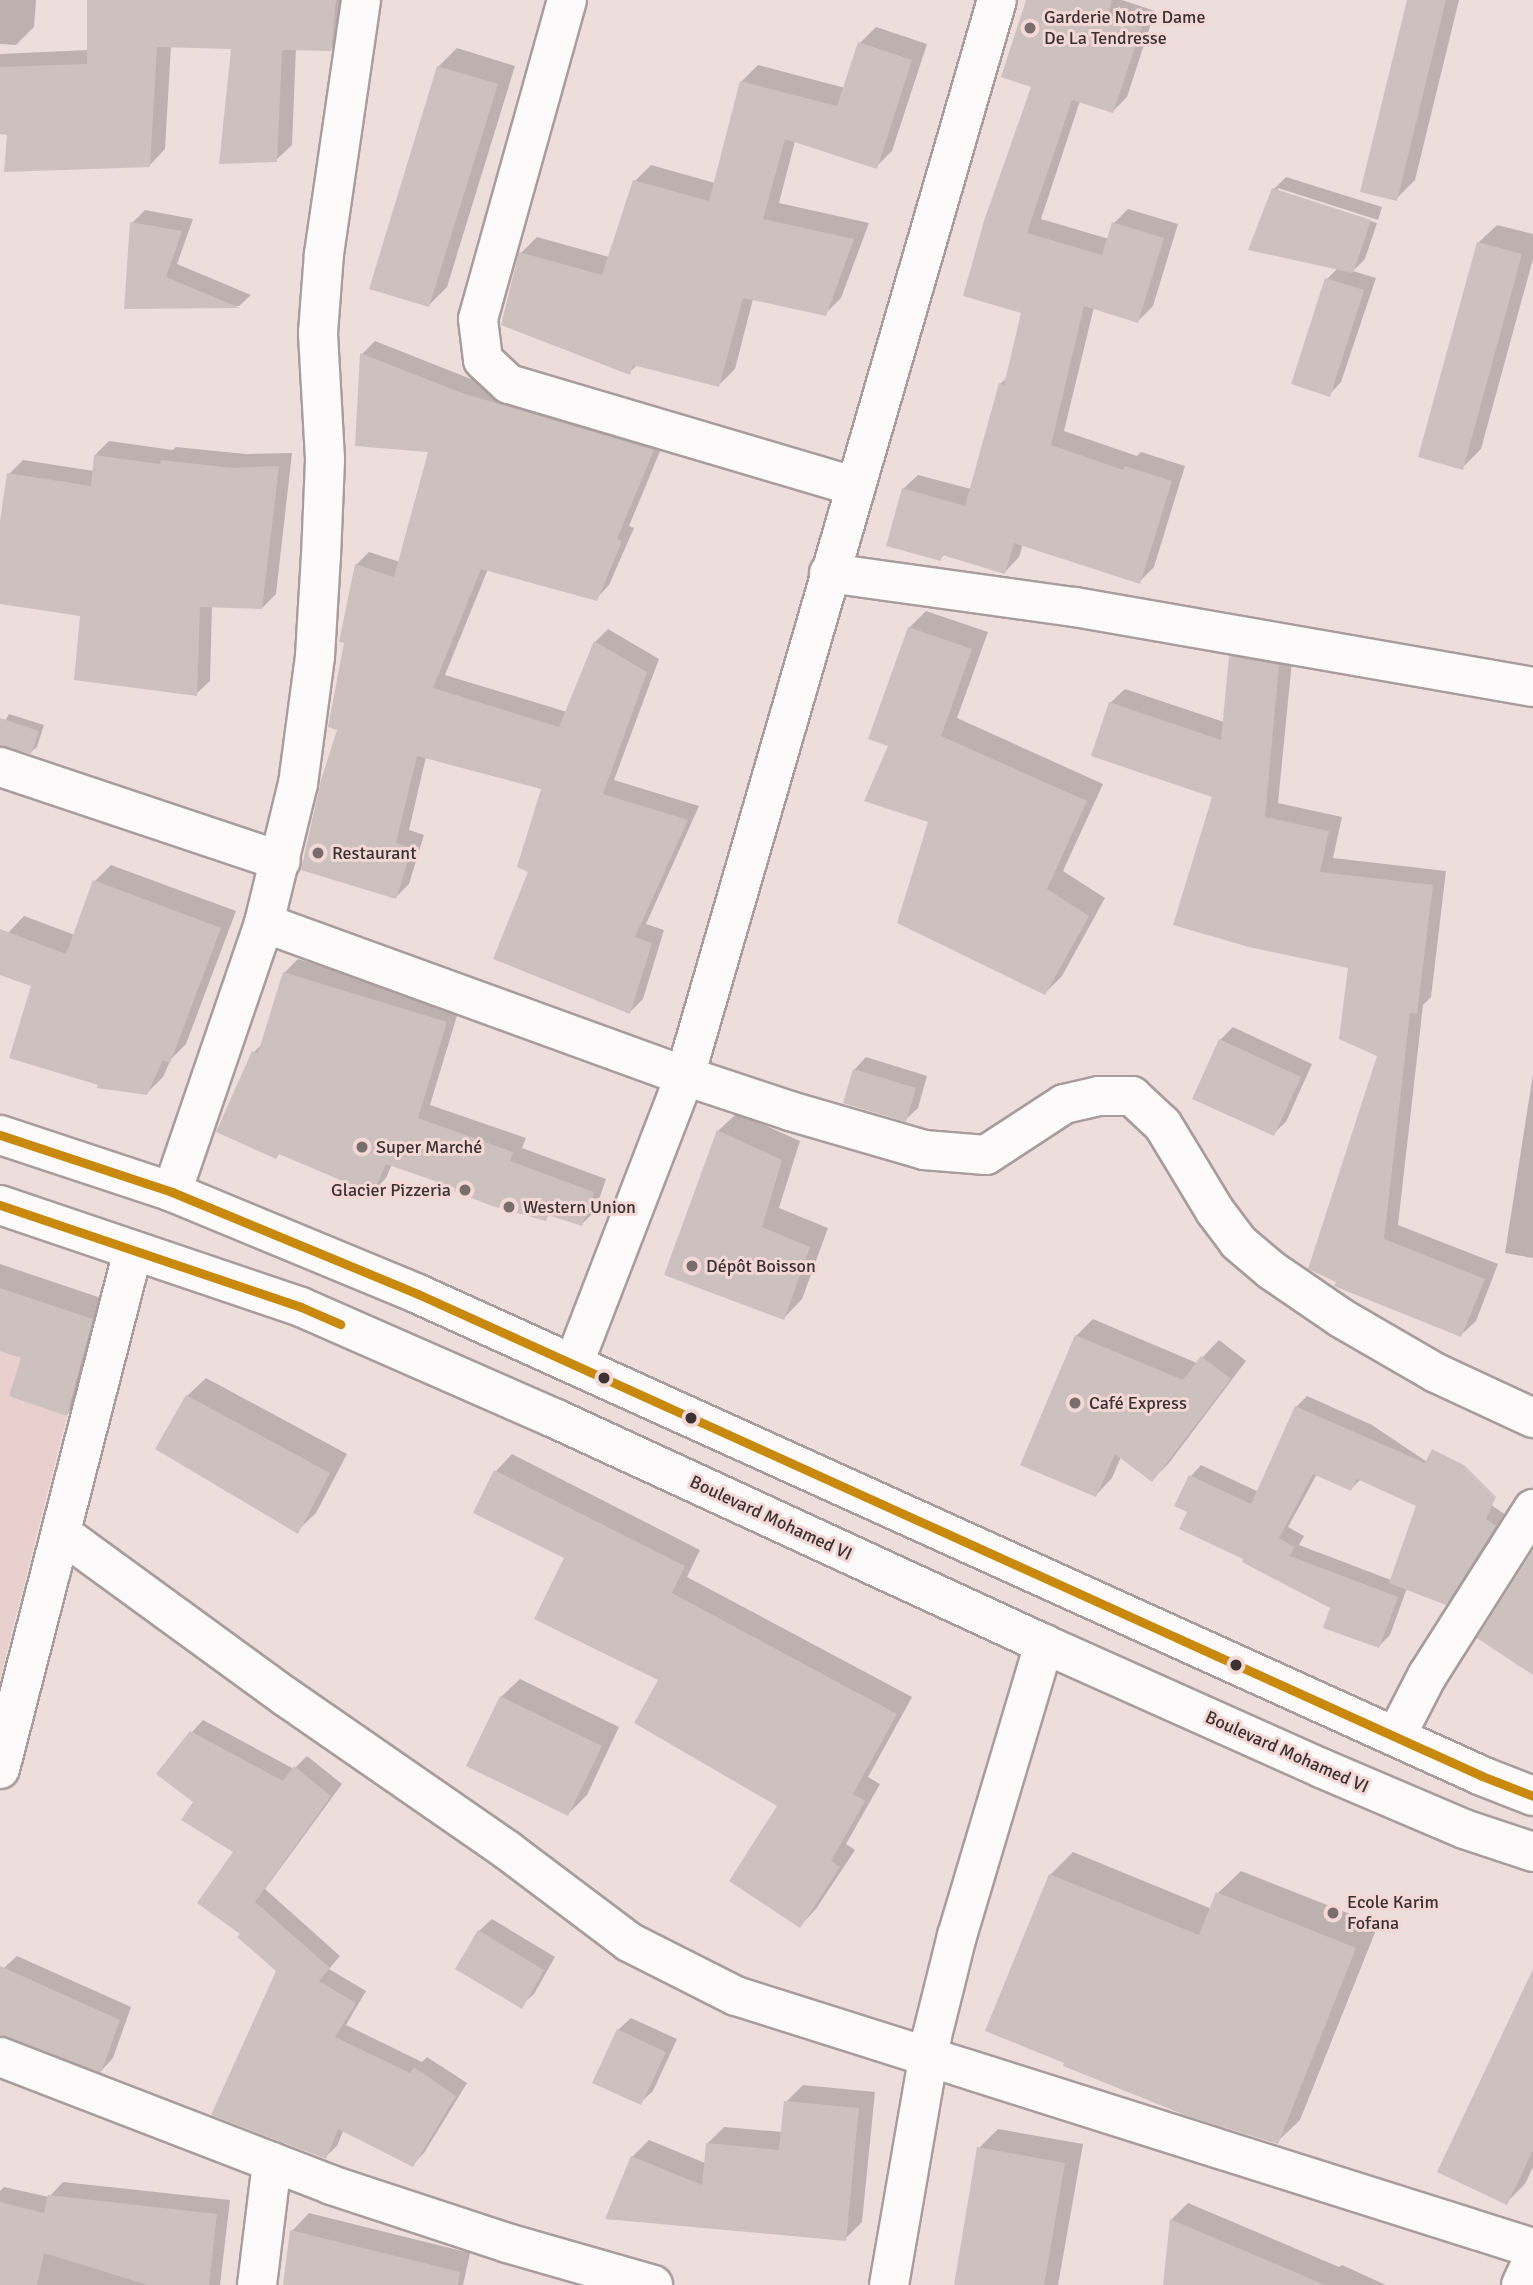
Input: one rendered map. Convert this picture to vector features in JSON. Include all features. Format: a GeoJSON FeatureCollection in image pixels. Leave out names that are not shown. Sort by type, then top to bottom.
{"type":"FeatureCollection","features":[{"type":"Feature","properties":{"kind":"street"},"geometry":{"type":"LineString","coordinates":[[172,1192],[264,923],[298,784],[315,656],[325,460],[318,333],[326,240],[361,0]]}},
{"type":"Feature","properties":{"kind":"street"},"geometry":{"type":"LineString","coordinates":[[567,0],[478,319],[483,360],[509,384],[854,486]]}},
{"type":"Feature","properties":{"kind":"street"},"geometry":{"type":"LineString","coordinates":[[574,1363],[685,1076],[997,0]]}},
{"type":"Feature","properties":{"kind":"street"},"geometry":{"type":"LineString","coordinates":[[829,573],[1075,607],[1533,687]]}},
{"type":"Feature","properties":{"kind":"street"},"geometry":{"type":"LineString","coordinates":[[0,767],[281,861]]}},
{"type":"Feature","properties":{"kind":"street"},"geometry":{"type":"LineString","coordinates":[[264,923],[685,1076],[790,1111],[925,1150],[986,1155],[1064,1104],[1099,1096],[1132,1096],[1163,1125],[1215,1211],[1238,1242],[1272,1270],[1341,1318],[1436,1373],[1533,1419]]}},
{"type":"Feature","properties":{"kind":"street"},"geometry":{"type":"LineString","coordinates":[[0,1135],[172,1192],[316,1250],[574,1363],[1533,1796]]}},
{"type":"Feature","properties":{"kind":"street","name":"Boulevard Mohamed VI"},"geometry":{"type":"LineString","coordinates":[[0,1205],[301,1307],[554,1418],[1044,1644],[1464,1829],[1533,1852]]}},
{"type":"Feature","properties":{"kind":"street"},"geometry":{"type":"LineString","coordinates":[[0,1769],[133,1251]]}},
{"type":"Feature","properties":{"kind":"street"},"geometry":{"type":"LineString","coordinates":[[1396,1736],[1427,1676],[1533,1509]]}},
{"type":"Feature","properties":{"kind":"street"},"geometry":{"type":"LineString","coordinates":[[61,1533],[286,1697],[507,1850],[629,1942],[736,1996],[1533,2248]]}},
{"type":"Feature","properties":{"kind":"street"},"geometry":{"type":"LineString","coordinates":[[889,2285],[929,2058],[957,1936],[1044,1644]]}},
{"type":"Feature","properties":{"kind":"street"},"geometry":{"type":"LineString","coordinates":[[0,2057],[272,2162],[507,2242],[653,2285]]}},
{"type":"Feature","properties":{"kind":"street"},"geometry":{"type":"LineString","coordinates":[[257,2285],[272,2162]]}},
{"type":"Feature","properties":{"kind":"street"},"geometry":{"type":"LineString","coordinates":[[1521,2285],[1533,2259]]}},
{"type":"Feature","properties":{"kind":"shaded area"},"geometry":{"type":"Polygon","coordinates":[[[0,1288],[99,1321],[67,1416],[0,1678],[0,1288]]]}},
{"type":"Feature","properties":{"kind":"building"},"geometry":{"type":"Polygon","coordinates":[[[87,0],[336,0],[331,51],[282,50],[277,162],[219,164],[231,49],[157,47],[150,167],[4,172],[7,135],[0,134],[0,67],[87,64],[87,0]]]}},
{"type":"Feature","properties":{"kind":"building"},"geometry":{"type":"Polygon","coordinates":[[[1026,0],[1112,0],[1108,15],[1142,26],[1113,113],[1072,100],[1027,233],[1102,255],[1112,222],[1164,238],[1138,323],[1084,306],[1051,445],[1123,470],[1125,466],[1172,481],[1140,584],[1014,543],[1005,574],[942,555],[941,561],[886,546],[902,488],[965,506],[999,383],[1004,385],[1021,313],[963,296],[984,221],[1031,87],[1001,77],[1026,0]]]}},
{"type":"Feature","properties":{"kind":"building"},"geometry":{"type":"Polygon","coordinates":[[[1407,0],[1446,0],[1397,201],[1360,192],[1407,0]]]}},
{"type":"Feature","properties":{"kind":"building"},"geometry":{"type":"Polygon","coordinates":[[[858,42],[912,60],[877,169],[785,139],[763,219],[854,239],[826,316],[743,298],[719,387],[633,365],[630,375],[501,325],[519,252],[602,275],[633,180],[709,201],[740,81],[837,106],[858,42]]]}},
{"type":"Feature","properties":{"kind":"building"},"geometry":{"type":"Polygon","coordinates":[[[437,66],[498,84],[429,307],[369,289],[437,66]]]}},
{"type":"Feature","properties":{"kind":"building"},"geometry":{"type":"Polygon","coordinates":[[[1272,188],[1371,220],[1353,273],[1248,250],[1272,188]]]}},
{"type":"Feature","properties":{"kind":"building"},"geometry":{"type":"Polygon","coordinates":[[[130,222],[182,231],[166,277],[240,308],[124,309],[130,222]]]}},
{"type":"Feature","properties":{"kind":"building"},"geometry":{"type":"Polygon","coordinates":[[[1477,242],[1522,254],[1463,470],[1418,457],[1477,242]]]}},
{"type":"Feature","properties":{"kind":"building"},"geometry":{"type":"Polygon","coordinates":[[[1325,278],[1364,290],[1330,397],[1291,384],[1325,278]]]}},
{"type":"Feature","properties":{"kind":"building"},"geometry":{"type":"Polygon","coordinates":[[[360,353],[462,393],[654,450],[617,539],[622,541],[597,601],[481,569],[433,688],[559,727],[594,641],[647,672],[603,794],[688,820],[635,937],[652,943],[630,1014],[493,959],[528,872],[517,867],[541,789],[417,756],[396,843],[412,848],[396,899],[301,870],[321,780],[337,730],[328,727],[344,643],[339,642],[355,564],[394,577],[428,452],[355,446],[360,353]]]}},
{"type":"Feature","properties":{"kind":"building"},"geometry":{"type":"Polygon","coordinates":[[[94,455],[160,464],[161,460],[232,468],[279,466],[262,609],[200,607],[197,696],[74,680],[80,616],[0,604],[0,521],[7,473],[91,486],[94,455]]]}},
{"type":"Feature","properties":{"kind":"building"},"geometry":{"type":"Polygon","coordinates":[[[908,627],[972,649],[941,736],[1087,801],[1047,889],[1089,916],[1045,995],[897,923],[928,822],[864,801],[888,746],[868,739],[908,627]]]}},
{"type":"Feature","properties":{"kind":"building"},"geometry":{"type":"Polygon","coordinates":[[[1229,656],[1279,665],[1265,817],[1329,831],[1320,872],[1433,885],[1417,1014],[1410,1013],[1384,1239],[1485,1279],[1461,1337],[1334,1286],[1336,1282],[1308,1269],[1377,1056],[1339,1039],[1348,968],[1249,947],[1173,925],[1212,797],[1091,756],[1109,702],[1221,740],[1229,656]]]}},
{"type":"Feature","properties":{"kind":"building"},"geometry":{"type":"Polygon","coordinates":[[[0,718],[39,731],[31,754],[0,746],[0,718]]]}},
{"type":"Feature","properties":{"kind":"building"},"geometry":{"type":"Polygon","coordinates":[[[93,880],[221,928],[170,1063],[163,1060],[147,1095],[97,1088],[98,1085],[9,1058],[31,986],[0,975],[0,929],[66,954],[93,880]]]}},
{"type":"Feature","properties":{"kind":"building"},"geometry":{"type":"Polygon","coordinates":[[[283,972],[447,1022],[418,1118],[513,1152],[510,1161],[594,1192],[582,1226],[548,1215],[546,1221],[492,1206],[454,1191],[455,1188],[386,1164],[373,1194],[279,1154],[276,1159],[216,1132],[252,1051],[258,1053],[283,972]]]}},
{"type":"Feature","properties":{"kind":"building"},"geometry":{"type":"Polygon","coordinates":[[[1219,1039],[1301,1077],[1274,1136],[1192,1099],[1219,1039]]]}},
{"type":"Feature","properties":{"kind":"building"},"geometry":{"type":"Polygon","coordinates":[[[853,1069],[916,1088],[906,1122],[843,1103],[853,1069]]]}},
{"type":"Feature","properties":{"kind":"building"},"geometry":{"type":"Polygon","coordinates":[[[717,1130],[782,1160],[762,1227],[810,1247],[784,1320],[664,1275],[717,1130]]]}},
{"type":"Feature","properties":{"kind":"building"},"geometry":{"type":"Polygon","coordinates":[[[0,1288],[93,1319],[67,1416],[9,1396],[21,1358],[0,1351],[0,1288]]]}},
{"type":"Feature","properties":{"kind":"building"},"geometry":{"type":"Polygon","coordinates":[[[1075,1335],[1183,1380],[1201,1356],[1231,1379],[1152,1482],[1115,1454],[1096,1497],[1020,1465],[1075,1335]]]}},
{"type":"Feature","properties":{"kind":"building"},"geometry":{"type":"Polygon","coordinates":[[[186,1395],[330,1473],[298,1534],[155,1449],[186,1395]]]}},
{"type":"Feature","properties":{"kind":"building"},"geometry":{"type":"Polygon","coordinates":[[[1295,1406],[1425,1463],[1432,1449],[1464,1465],[1496,1497],[1486,1519],[1496,1526],[1446,1605],[1389,1583],[1416,1506],[1357,1479],[1351,1491],[1313,1474],[1279,1538],[1294,1547],[1290,1556],[1398,1597],[1379,1648],[1323,1628],[1330,1608],[1242,1562],[1243,1559],[1179,1529],[1187,1512],[1174,1506],[1189,1475],[1251,1504],[1295,1406]]]}},
{"type":"Feature","properties":{"kind":"building"},"geometry":{"type":"Polygon","coordinates":[[[494,1470],[685,1566],[672,1593],[897,1714],[853,1794],[865,1801],[831,1861],[840,1867],[800,1928],[729,1881],[777,1806],[634,1723],[658,1680],[534,1619],[564,1558],[473,1513],[494,1470]]]}},
{"type":"Feature","properties":{"kind":"building"},"geometry":{"type":"Polygon","coordinates":[[[1533,1550],[1533,1675],[1477,1638],[1533,1550]]]}},
{"type":"Feature","properties":{"kind":"building"},"geometry":{"type":"Polygon","coordinates":[[[500,1696],[602,1746],[568,1816],[466,1766],[500,1696]]]}},
{"type":"Feature","properties":{"kind":"building"},"geometry":{"type":"Polygon","coordinates":[[[190,1731],[283,1781],[294,1766],[331,1796],[255,1902],[330,1968],[319,1981],[356,2003],[335,2037],[410,2073],[414,2067],[456,2096],[413,2167],[338,2129],[326,2159],[211,2115],[276,1971],[237,1937],[240,1934],[197,1903],[233,1852],[181,1820],[193,1802],[156,1774],[190,1731]]]}},
{"type":"Feature","properties":{"kind":"building"},"geometry":{"type":"Polygon","coordinates":[[[1049,1874],[1199,1935],[1216,1892],[1356,1948],[1278,2144],[1190,2117],[1063,2066],[1064,2063],[985,2031],[1049,1874]]]}},
{"type":"Feature","properties":{"kind":"building"},"geometry":{"type":"Polygon","coordinates":[[[478,1930],[544,1970],[522,2009],[455,1969],[478,1930]]]}},
{"type":"Feature","properties":{"kind":"building"},"geometry":{"type":"Polygon","coordinates":[[[0,1966],[120,2020],[101,2073],[0,2035],[0,1966]]]}},
{"type":"Feature","properties":{"kind":"building"},"geometry":{"type":"Polygon","coordinates":[[[1533,1969],[1533,2150],[1507,2205],[1437,2172],[1533,1969]]]}},
{"type":"Feature","properties":{"kind":"building"},"geometry":{"type":"Polygon","coordinates":[[[617,2029],[666,2052],[641,2105],[592,2083],[617,2029]]]}},
{"type":"Feature","properties":{"kind":"building"},"geometry":{"type":"Polygon","coordinates":[[[784,2101],[859,2108],[846,2241],[605,2219],[631,2156],[702,2185],[706,2143],[779,2150],[784,2101]]]}},
{"type":"Feature","properties":{"kind":"building"},"geometry":{"type":"Polygon","coordinates":[[[977,2147],[1065,2163],[1044,2285],[954,2285],[977,2147]]]}},
{"type":"Feature","properties":{"kind":"building"},"geometry":{"type":"Polygon","coordinates":[[[48,2195],[217,2214],[209,2285],[148,2285],[44,2253],[37,2285],[0,2285],[0,2202],[44,2213],[48,2195]]]}},
{"type":"Feature","properties":{"kind":"building"},"geometry":{"type":"Polygon","coordinates":[[[1170,2219],[1325,2285],[1163,2285],[1170,2219]]]}},
{"type":"Feature","properties":{"kind":"building"},"geometry":{"type":"Polygon","coordinates":[[[290,2230],[460,2272],[458,2285],[283,2285],[290,2230]]]}},
{"type":"Feature","properties":{"kind":"transit line"},"geometry":{"type":"LineString","coordinates":[[0,1135],[172,1192],[418,1294],[1482,1776],[1533,1796]]}},
{"type":"Feature","properties":{"kind":"transit line"},"geometry":{"type":"LineString","coordinates":[[0,1205],[301,1307],[340,1324]]}},
{"type":"Feature","properties":{"kind":"place","name":"Garderie Notre Dame De La Tendresse"},"geometry":{"type":"Point","coordinates":[1030,28]}},
{"type":"Feature","properties":{"kind":"place","name":"Restaurant"},"geometry":{"type":"Point","coordinates":[318,853]}},
{"type":"Feature","properties":{"kind":"place","name":"Super Marché"},"geometry":{"type":"Point","coordinates":[362,1147]}},
{"type":"Feature","properties":{"kind":"place","name":"Glacier Pizzeria"},"geometry":{"type":"Point","coordinates":[465,1190]}},
{"type":"Feature","properties":{"kind":"place","name":"Western Union"},"geometry":{"type":"Point","coordinates":[509,1207]}},
{"type":"Feature","properties":{"kind":"place","name":"Dépôt Boisson"},"geometry":{"type":"Point","coordinates":[692,1266]}},
{"type":"Feature","properties":{"kind":"place","name":"Café Express"},"geometry":{"type":"Point","coordinates":[1075,1403]}},
{"type":"Feature","properties":{"kind":"place","name":"Ecole Karim Fofana"},"geometry":{"type":"Point","coordinates":[1333,1913]}}]}
